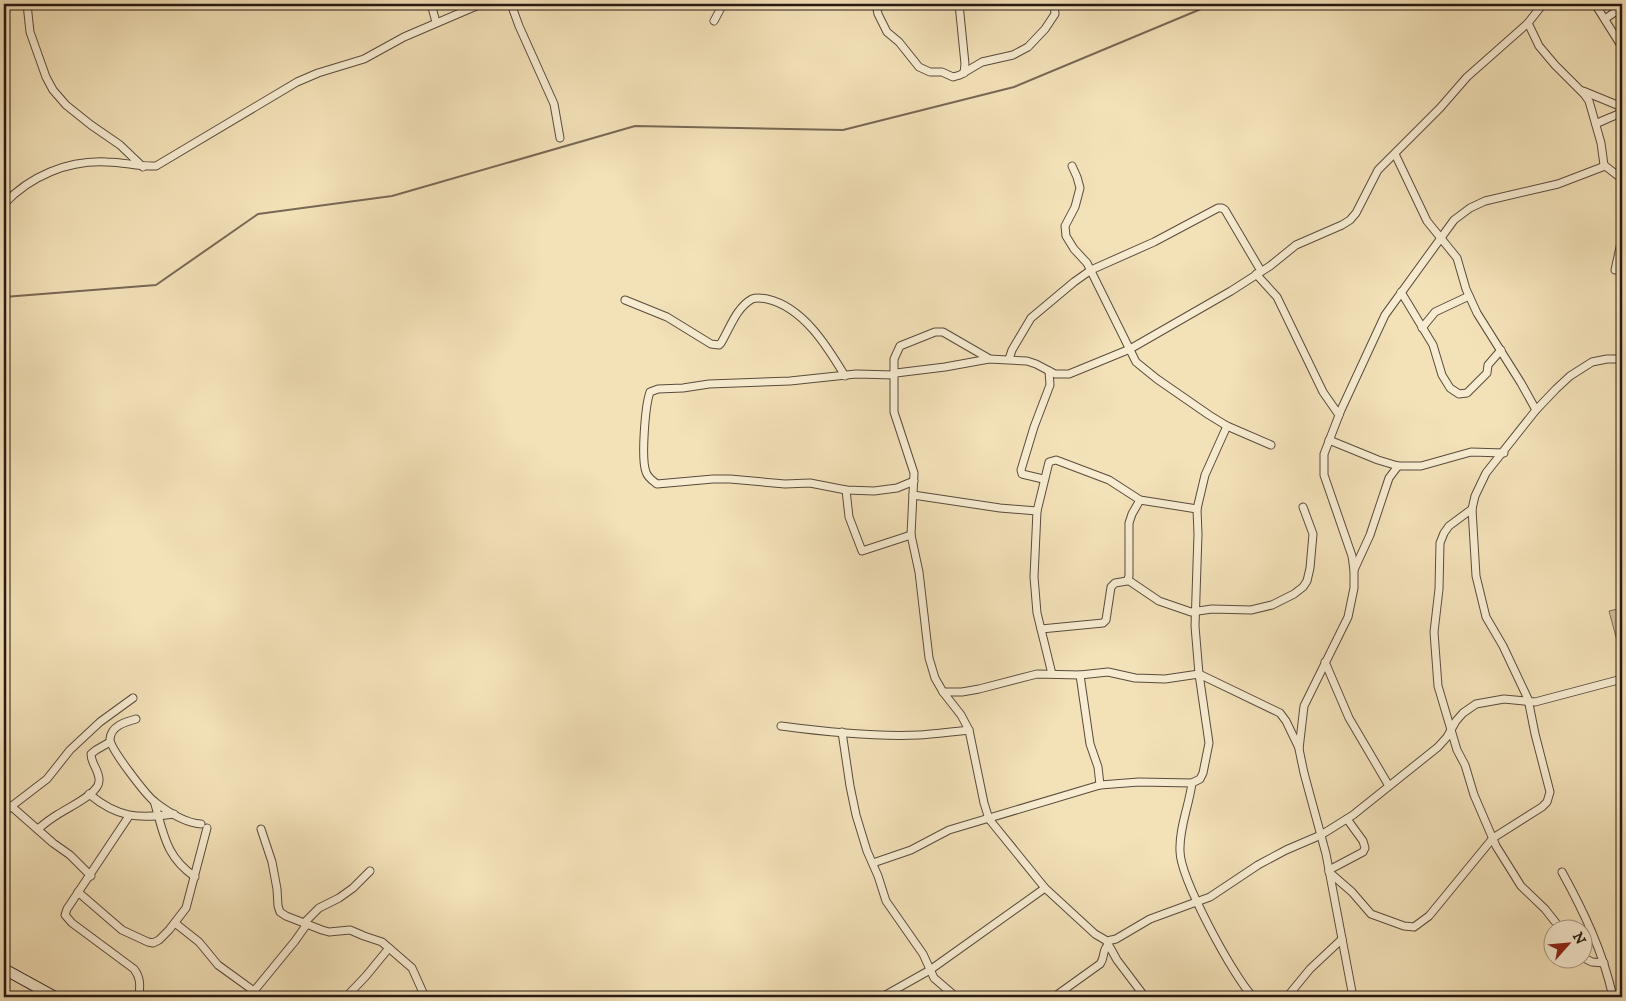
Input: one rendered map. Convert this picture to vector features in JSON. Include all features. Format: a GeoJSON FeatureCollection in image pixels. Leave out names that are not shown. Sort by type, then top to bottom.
{"type":"FeatureCollection","features":[{"type":"Feature","properties":{"kind":"main road"},"geometry":{"type":"LineString","coordinates":[[4,969],[56,997]]}},
{"type":"Feature","properties":{"kind":"street"},"geometry":{"type":"LineString","coordinates":[[27,4],[30,32],[46,77],[53,90],[66,105],[120,145],[143,167]]}},
{"type":"Feature","properties":{"kind":"street"},"geometry":{"type":"LineString","coordinates":[[431,4],[436,22]]}},
{"type":"Feature","properties":{"kind":"street"},"geometry":{"type":"LineString","coordinates":[[4,204],[16,190],[41,176],[84,162],[108,162],[143,167],[156,166],[171,159],[297,82],[318,72],[364,59],[404,37],[481,4]]}},
{"type":"Feature","properties":{"kind":"street"},"geometry":{"type":"LineString","coordinates":[[511,4],[554,104],[558,116],[560,138]]}},
{"type":"Feature","properties":{"kind":"street"},"geometry":{"type":"LineString","coordinates":[[714,21],[723,4]]}},
{"type":"Feature","properties":{"kind":"street"},"geometry":{"type":"LineString","coordinates":[[876,4],[878,14],[887,32],[899,42],[919,67],[930,72],[942,72],[953,77],[964,73],[982,62],[1013,55],[1028,48],[1046,29],[1055,14],[1054,4]]}},
{"type":"Feature","properties":{"kind":"street"},"geometry":{"type":"LineString","coordinates":[[959,4],[965,56],[964,73]]}},
{"type":"Feature","properties":{"kind":"street"},"geometry":{"type":"LineString","coordinates":[[914,481],[885,490],[846,490],[810,482],[778,484],[713,479],[657,484],[645,471],[645,410],[647,399],[652,390],[709,384],[894,375],[896,373],[989,359],[1009,359],[1036,364],[1062,375],[1077,372],[1130,349],[1231,291],[1296,245],[1350,220],[1356,213],[1378,170],[1440,108],[1467,77],[1528,24],[1543,4]]}},
{"type":"Feature","properties":{"kind":"street"},"geometry":{"type":"LineString","coordinates":[[1595,4],[1622,47]]}},
{"type":"Feature","properties":{"kind":"street"},"geometry":{"type":"LineString","coordinates":[[1605,19],[1622,7]]}},
{"type":"Feature","properties":{"kind":"street"},"geometry":{"type":"LineString","coordinates":[[1528,24],[1538,46],[1588,101],[1596,124],[1605,166],[1622,179]]}},
{"type":"Feature","properties":{"kind":"street"},"geometry":{"type":"LineString","coordinates":[[1580,90],[1622,107]]}},
{"type":"Feature","properties":{"kind":"street"},"geometry":{"type":"LineString","coordinates":[[1596,124],[1622,112]]}},
{"type":"Feature","properties":{"kind":"street"},"geometry":{"type":"LineString","coordinates":[[1395,154],[1422,211],[1441,240],[1457,258],[1469,296],[1477,313],[1536,410]]}},
{"type":"Feature","properties":{"kind":"street"},"geometry":{"type":"LineString","coordinates":[[1072,166],[1080,188],[1075,207],[1064,230],[1070,242],[1091,270],[1136,362],[1157,379],[1227,426],[1270,445]]}},
{"type":"Feature","properties":{"kind":"street"},"geometry":{"type":"LineString","coordinates":[[1299,749],[1304,706],[1348,617],[1354,588],[1354,570],[1348,543],[1324,475],[1324,454],[1339,415],[1385,315],[1454,220],[1470,208],[1493,199],[1558,184],[1605,166]]}},
{"type":"Feature","properties":{"kind":"street"},"geometry":{"type":"LineString","coordinates":[[1009,359],[1014,346],[1031,318],[1056,296],[1091,270],[1154,242],[1220,208],[1225,210],[1259,273],[1277,297],[1322,392],[1339,415]]}},
{"type":"Feature","properties":{"kind":"street"},"geometry":{"type":"LineString","coordinates":[[1615,270],[1622,238]]}},
{"type":"Feature","properties":{"kind":"street"},"geometry":{"type":"LineString","coordinates":[[1402,292],[1433,345],[1442,375],[1450,388],[1459,394],[1467,393],[1487,373],[1488,364],[1501,350]]}},
{"type":"Feature","properties":{"kind":"street"},"geometry":{"type":"LineString","coordinates":[[1422,328],[1435,312],[1469,296]]}},
{"type":"Feature","properties":{"kind":"street"},"geometry":{"type":"LineString","coordinates":[[625,300],[666,317],[697,337],[716,345],[721,343],[735,317],[749,302],[753,299],[761,298],[774,301],[793,312],[816,334],[828,348],[845,376]]}},
{"type":"Feature","properties":{"kind":"street"},"geometry":{"type":"LineString","coordinates":[[989,359],[950,334],[943,332],[935,332],[900,346],[894,359],[894,412],[912,464],[914,481],[911,535],[919,572],[929,658],[935,678],[943,692],[956,707],[969,730],[982,795],[989,819],[1045,888],[1095,934],[1108,943],[1117,960],[1144,997]]}},
{"type":"Feature","properties":{"kind":"street"},"geometry":{"type":"LineString","coordinates":[[1329,871],[1352,892],[1371,914],[1404,926],[1414,927],[1434,911],[1492,838],[1542,807],[1549,798],[1549,787],[1534,734],[1525,691],[1503,646],[1486,617],[1474,568],[1472,509],[1475,496],[1486,473],[1504,453],[1536,410],[1570,376],[1598,360],[1622,359]]}},
{"type":"Feature","properties":{"kind":"street"},"geometry":{"type":"LineString","coordinates":[[1043,479],[1022,474],[1021,470],[1050,384],[1049,371]]}},
{"type":"Feature","properties":{"kind":"street"},"geometry":{"type":"LineString","coordinates":[[873,863],[911,850],[949,830],[1100,786],[1139,782],[1192,783],[1200,779],[1209,743],[1199,674],[1195,612],[1197,509],[1205,475],[1227,426]]}},
{"type":"Feature","properties":{"kind":"street"},"geometry":{"type":"LineString","coordinates":[[1329,440],[1398,466],[1421,466],[1471,452],[1504,453]]}},
{"type":"Feature","properties":{"kind":"street"},"geometry":{"type":"LineString","coordinates":[[1052,674],[1034,596],[1037,511],[1043,479],[1049,462],[1056,460],[1108,480],[1140,500],[1197,509]]}},
{"type":"Feature","properties":{"kind":"street"},"geometry":{"type":"LineString","coordinates":[[1354,570],[1370,535],[1389,478],[1398,466]]}},
{"type":"Feature","properties":{"kind":"street"},"geometry":{"type":"LineString","coordinates":[[846,490],[849,517],[862,551],[911,535]]}},
{"type":"Feature","properties":{"kind":"street"},"geometry":{"type":"LineString","coordinates":[[913,495],[1000,508],[1037,511]]}},
{"type":"Feature","properties":{"kind":"street"},"geometry":{"type":"LineString","coordinates":[[1128,580],[1129,523],[1140,500]]}},
{"type":"Feature","properties":{"kind":"street"},"geometry":{"type":"LineString","coordinates":[[1041,629],[1103,623],[1108,617],[1111,587],[1114,584],[1128,580],[1165,604],[1195,612],[1212,609],[1260,609],[1294,594],[1303,587],[1310,568],[1313,542],[1311,525],[1303,507]]}},
{"type":"Feature","properties":{"kind":"street"},"geometry":{"type":"LineString","coordinates":[[1472,509],[1449,526],[1440,543],[1439,589],[1434,643],[1438,686],[1458,750],[1492,838],[1522,886],[1552,918]]}},
{"type":"Feature","properties":{"kind":"street"},"geometry":{"type":"LineString","coordinates":[[1325,662],[1348,718],[1389,786]]}},
{"type":"Feature","properties":{"kind":"street"},"geometry":{"type":"LineString","coordinates":[[943,692],[962,692],[979,689],[1029,675],[1080,675],[1108,672],[1128,677],[1165,679],[1199,674],[1280,713],[1286,721],[1299,749],[1329,871],[1353,997]]}},
{"type":"Feature","properties":{"kind":"street"},"geometry":{"type":"LineString","coordinates":[[1080,675],[1090,744],[1098,767],[1100,786]]}},
{"type":"Feature","properties":{"kind":"street"},"geometry":{"type":"LineString","coordinates":[[1054,997],[1100,964],[1108,943],[1150,919],[1198,902],[1216,893],[1286,850],[1321,835],[1347,819],[1438,747],[1463,713],[1476,704],[1504,699],[1528,702],[1547,699],[1622,680]]}},
{"type":"Feature","properties":{"kind":"street"},"geometry":{"type":"LineString","coordinates":[[4,812],[47,779],[70,750],[100,722],[133,698]]}},
{"type":"Feature","properties":{"kind":"street"},"geometry":{"type":"LineString","coordinates":[[78,892],[122,930],[153,943],[159,940],[186,908],[195,877],[204,826],[192,823],[174,814],[154,801],[122,762],[110,742],[110,737],[118,726],[136,719]]}},
{"type":"Feature","properties":{"kind":"street"},"geometry":{"type":"LineString","coordinates":[[781,726],[842,732],[918,735],[969,730]]}},
{"type":"Feature","properties":{"kind":"street"},"geometry":{"type":"LineString","coordinates":[[842,732],[856,814],[867,851],[887,903],[923,954],[937,981],[956,997]]}},
{"type":"Feature","properties":{"kind":"street"},"geometry":{"type":"LineString","coordinates":[[38,829],[58,813],[73,806],[98,785],[99,780],[92,754],[110,742]]}},
{"type":"Feature","properties":{"kind":"street"},"geometry":{"type":"LineString","coordinates":[[1192,783],[1180,858],[1198,902],[1226,956],[1252,997]]}},
{"type":"Feature","properties":{"kind":"street"},"geometry":{"type":"LineString","coordinates":[[89,794],[101,804],[129,816],[174,814]]}},
{"type":"Feature","properties":{"kind":"street"},"geometry":{"type":"LineString","coordinates":[[154,801],[168,848],[182,869],[195,877]]}},
{"type":"Feature","properties":{"kind":"street"},"geometry":{"type":"LineString","coordinates":[[11,806],[53,843],[70,855],[91,876]]}},
{"type":"Feature","properties":{"kind":"street"},"geometry":{"type":"LineString","coordinates":[[129,816],[91,876],[67,908],[65,915],[67,919],[138,973],[140,982],[139,997]]}},
{"type":"Feature","properties":{"kind":"street"},"geometry":{"type":"LineString","coordinates":[[1329,871],[1363,852],[1365,848],[1363,841],[1347,819]]}},
{"type":"Feature","properties":{"kind":"street"},"geometry":{"type":"LineString","coordinates":[[262,829],[272,862],[280,912],[329,932],[350,930],[382,942],[416,972],[425,997]]}},
{"type":"Feature","properties":{"kind":"street"},"geometry":{"type":"LineString","coordinates":[[175,923],[199,942],[218,965],[255,994],[295,941],[305,923],[319,908],[339,898],[358,884],[370,871]]}},
{"type":"Feature","properties":{"kind":"street"},"geometry":{"type":"LineString","coordinates":[[1562,872],[1580,907],[1604,963],[1613,997]]}},
{"type":"Feature","properties":{"kind":"street"},"geometry":{"type":"LineString","coordinates":[[882,997],[930,970],[1045,888]]}},
{"type":"Feature","properties":{"kind":"street"},"geometry":{"type":"LineString","coordinates":[[1287,997],[1310,969],[1342,939]]}},
{"type":"Feature","properties":{"kind":"street"},"geometry":{"type":"LineString","coordinates":[[346,997],[389,948]]}},
{"type":"Feature","properties":{"kind":"street"},"geometry":{"type":"LineString","coordinates":[[1594,962],[1604,963]]}},
{"type":"Feature","properties":{"kind":"shaded area"},"geometry":{"type":"Polygon","coordinates":[[[1622,608],[1622,659],[1609,611],[1622,608]]]}},
{"type":"Feature","properties":{"kind":"waterway"},"geometry":{"type":"LineString","coordinates":[[4,297],[156,285],[258,214],[392,196],[635,126],[843,130],[1014,87],[1213,4]]}}]}
